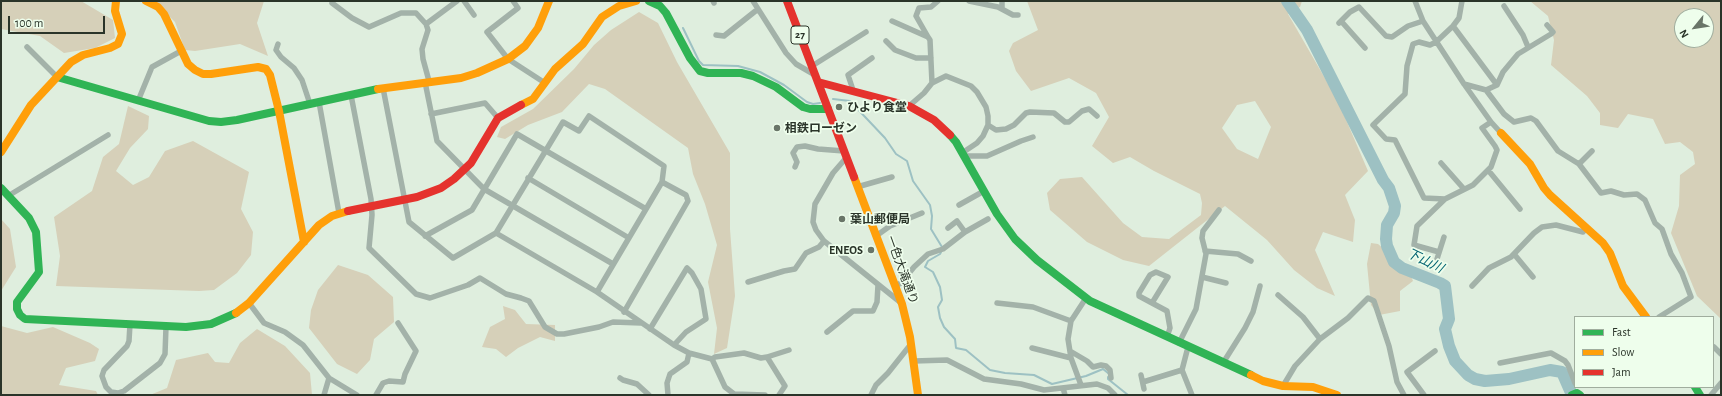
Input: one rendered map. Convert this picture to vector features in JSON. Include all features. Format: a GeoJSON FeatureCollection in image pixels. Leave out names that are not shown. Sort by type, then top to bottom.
{"type":"FeatureCollection","features":[{"type":"Feature","properties":{"kind":"street"},"geometry":{"type":"LineString","coordinates":[[1,152],[20,119],[31,105],[76,58],[110,48],[118,44],[122,34],[114,11],[116,1]]}},
{"type":"Feature","properties":{"kind":"street"},"geometry":{"type":"LineString","coordinates":[[146,1],[158,8],[164,14],[188,64],[195,70],[203,74],[211,74],[258,67],[266,69],[270,75],[279,111],[304,242]]}},
{"type":"Feature","properties":{"kind":"street"},"geometry":{"type":"LineString","coordinates":[[426,24],[457,1]]}},
{"type":"Feature","properties":{"kind":"street"},"geometry":{"type":"LineString","coordinates":[[464,1],[474,15]]}},
{"type":"Feature","properties":{"kind":"street"},"geometry":{"type":"LineString","coordinates":[[513,1],[518,8],[487,32],[508,58],[545,83]]}},
{"type":"Feature","properties":{"kind":"street"},"geometry":{"type":"LineString","coordinates":[[27,47],[57,77],[197,118],[221,122],[383,88],[461,78],[477,73],[522,50],[532,39],[550,1]]}},
{"type":"Feature","properties":{"kind":"street"},"geometry":{"type":"LineString","coordinates":[[1,188],[29,218],[36,232],[39,258],[38,272],[36,278],[17,302],[17,309],[20,315],[25,319],[166,327],[186,327],[211,324],[237,312],[249,303],[325,220],[339,213],[427,194],[441,188],[465,170],[478,154],[498,118],[533,99],[561,63],[577,51],[583,44],[602,17],[619,6],[636,1]]}},
{"type":"Feature","properties":{"kind":"street"},"geometry":{"type":"LineString","coordinates":[[649,1],[660,6],[666,13],[690,58],[700,71],[708,73],[741,73],[752,76],[776,87],[803,107],[810,109],[828,109]]}},
{"type":"Feature","properties":{"kind":"street"},"geometry":{"type":"LineString","coordinates":[[753,1],[786,53],[803,69],[817,79],[909,106],[926,114],[945,129],[956,142],[1004,225],[1015,239],[1037,260],[1086,298],[1104,308],[1263,381],[1283,386],[1313,388],[1337,395]]}},
{"type":"Feature","properties":{"kind":"street","name":"一色大滝通り"},"geometry":{"type":"LineString","coordinates":[[787,1],[902,304],[912,344],[918,395]]}},
{"type":"Feature","properties":{"kind":"street"},"geometry":{"type":"LineString","coordinates":[[932,83],[930,40],[916,16],[919,8],[931,7],[938,1]]}},
{"type":"Feature","properties":{"kind":"street"},"geometry":{"type":"LineString","coordinates":[[969,1],[998,7],[1013,15],[1018,14]]}},
{"type":"Feature","properties":{"kind":"street"},"geometry":{"type":"LineString","coordinates":[[1002,1],[1002,9]]}},
{"type":"Feature","properties":{"kind":"street"},"geometry":{"type":"LineString","coordinates":[[1415,1],[1423,21],[1436,42],[1491,122],[1530,164],[1547,191],[1603,243],[1610,253],[1623,286],[1645,316]]}},
{"type":"Feature","properties":{"kind":"street"},"geometry":{"type":"LineString","coordinates":[[1445,199],[1424,198],[1395,140],[1386,139],[1373,125],[1405,94],[1407,66],[1413,44],[1419,42],[1430,44],[1436,42],[1453,26],[1459,18],[1462,1]]}},
{"type":"Feature","properties":{"kind":"street"},"geometry":{"type":"LineString","coordinates":[[332,4],[352,18],[369,27],[401,13],[416,13],[426,24],[428,30],[422,49],[431,114],[437,141],[484,189],[613,264]]}},
{"type":"Feature","properties":{"kind":"street"},"geometry":{"type":"LineString","coordinates":[[1504,6],[1523,35],[1528,47]]}},
{"type":"Feature","properties":{"kind":"street"},"geometry":{"type":"LineString","coordinates":[[1365,48],[1340,22],[1350,12],[1359,7],[1386,36],[1392,37],[1408,26],[1423,21]]}},
{"type":"Feature","properties":{"kind":"street"},"geometry":{"type":"LineString","coordinates":[[716,35],[724,36],[758,9]]}},
{"type":"Feature","properties":{"kind":"street"},"geometry":{"type":"LineString","coordinates":[[892,21],[928,37]]}},
{"type":"Feature","properties":{"kind":"street"},"geometry":{"type":"LineString","coordinates":[[1486,90],[1497,85],[1503,72],[1518,54],[1553,32],[1547,25]]}},
{"type":"Feature","properties":{"kind":"street"},"geometry":{"type":"LineString","coordinates":[[1453,26],[1497,85]]}},
{"type":"Feature","properties":{"kind":"street"},"geometry":{"type":"LineString","coordinates":[[812,66],[866,32]]}},
{"type":"Feature","properties":{"kind":"street"},"geometry":{"type":"LineString","coordinates":[[886,41],[895,50],[916,58],[931,58]]}},
{"type":"Feature","properties":{"kind":"street"},"geometry":{"type":"LineString","coordinates":[[278,44],[276,50],[281,57],[294,68],[302,80],[310,104]]}},
{"type":"Feature","properties":{"kind":"street"},"geometry":{"type":"LineString","coordinates":[[138,101],[149,71],[152,67],[181,51]]}},
{"type":"Feature","properties":{"kind":"street"},"geometry":{"type":"LineString","coordinates":[[853,90],[848,75],[872,58]]}},
{"type":"Feature","properties":{"kind":"street"},"geometry":{"type":"LineString","coordinates":[[909,106],[924,93],[932,83],[946,76],[971,86],[977,92],[986,107],[988,125],[983,136],[963,155]]}},
{"type":"Feature","properties":{"kind":"street"},"geometry":{"type":"LineString","coordinates":[[1464,84],[1486,90],[1504,114],[1514,122],[1531,118],[1536,121],[1558,151],[1579,164],[1601,193],[1611,191],[1624,195],[1637,194],[1645,200],[1654,223],[1662,229],[1671,254],[1682,273],[1692,297],[1661,316]]}},
{"type":"Feature","properties":{"kind":"street"},"geometry":{"type":"LineString","coordinates":[[383,88],[409,222],[453,258],[496,234],[528,178],[563,122],[579,131],[589,116],[664,166],[662,182],[597,292]]}},
{"type":"Feature","properties":{"kind":"street"},"geometry":{"type":"LineString","coordinates":[[351,95],[372,206],[369,248],[416,294],[430,298],[462,287],[480,278],[506,294],[529,301],[545,327],[557,334],[599,328],[613,322],[641,323]]}},
{"type":"Feature","properties":{"kind":"street"},"geometry":{"type":"LineString","coordinates":[[318,102],[339,213]]}},
{"type":"Feature","properties":{"kind":"street"},"geometry":{"type":"LineString","coordinates":[[431,114],[485,103],[498,118]]}},
{"type":"Feature","properties":{"kind":"street"},"geometry":{"type":"LineString","coordinates":[[988,125],[996,130],[1006,129],[1014,125],[1026,113],[1030,112],[1054,113],[1065,122],[1069,122],[1082,111],[1089,109],[1097,116]]}},
{"type":"Feature","properties":{"kind":"street"},"geometry":{"type":"LineString","coordinates":[[1439,252],[1414,245],[1417,226],[1445,199],[1472,185],[1491,167],[1497,150],[1496,146],[1482,128],[1491,122]]}},
{"type":"Feature","properties":{"kind":"street"},"geometry":{"type":"LineString","coordinates":[[425,236],[472,210],[517,134],[646,209]]}},
{"type":"Feature","properties":{"kind":"street"},"geometry":{"type":"LineString","coordinates":[[8,196],[108,135]]}},
{"type":"Feature","properties":{"kind":"street"},"geometry":{"type":"LineString","coordinates":[[963,155],[987,156],[1033,137]]}},
{"type":"Feature","properties":{"kind":"street"},"geometry":{"type":"LineString","coordinates":[[795,167],[797,162],[793,153],[797,147],[805,146],[845,155],[815,204],[813,222],[816,230],[824,241],[902,304]]}},
{"type":"Feature","properties":{"kind":"street"},"geometry":{"type":"LineString","coordinates":[[1579,164],[1592,151]]}},
{"type":"Feature","properties":{"kind":"street"},"geometry":{"type":"LineString","coordinates":[[1441,163],[1464,189]]}},
{"type":"Feature","properties":{"kind":"street"},"geometry":{"type":"LineString","coordinates":[[1488,170],[1520,209]]}},
{"type":"Feature","properties":{"kind":"street"},"geometry":{"type":"LineString","coordinates":[[528,178],[629,238]]}},
{"type":"Feature","properties":{"kind":"street"},"geometry":{"type":"LineString","coordinates":[[857,187],[892,178]]}},
{"type":"Feature","properties":{"kind":"street"},"geometry":{"type":"LineString","coordinates":[[624,312],[688,201],[686,195],[662,182]]}},
{"type":"Feature","properties":{"kind":"street"},"geometry":{"type":"LineString","coordinates":[[959,205],[984,191]]}},
{"type":"Feature","properties":{"kind":"street"},"geometry":{"type":"LineString","coordinates":[[1179,343],[1196,309],[1205,251],[1202,238],[1203,231],[1219,210]]}},
{"type":"Feature","properties":{"kind":"street"},"geometry":{"type":"LineString","coordinates":[[876,236],[890,226],[922,213]]}},
{"type":"Feature","properties":{"kind":"street"},"geometry":{"type":"LineString","coordinates":[[896,286],[901,283],[921,259],[928,254],[940,250],[965,232],[988,219]]}},
{"type":"Feature","properties":{"kind":"street"},"geometry":{"type":"LineString","coordinates":[[948,228],[957,221],[965,232]]}},
{"type":"Feature","properties":{"kind":"street"},"geometry":{"type":"LineString","coordinates":[[1472,286],[1489,268],[1511,257],[1542,227],[1556,225],[1582,232],[1586,227]]}},
{"type":"Feature","properties":{"kind":"street"},"geometry":{"type":"LineString","coordinates":[[496,234],[597,292],[674,345],[690,353],[712,359],[715,357],[744,354],[761,358],[789,350]]}},
{"type":"Feature","properties":{"kind":"street"},"geometry":{"type":"LineString","coordinates":[[1437,259],[1444,237]]}},
{"type":"Feature","properties":{"kind":"street"},"geometry":{"type":"LineString","coordinates":[[748,282],[795,269],[806,253],[819,247],[824,241]]}},
{"type":"Feature","properties":{"kind":"street"},"geometry":{"type":"LineString","coordinates":[[1205,251],[1238,254],[1251,261]]}},
{"type":"Feature","properties":{"kind":"street"},"geometry":{"type":"LineString","coordinates":[[1514,254],[1533,277]]}},
{"type":"Feature","properties":{"kind":"street"},"geometry":{"type":"LineString","coordinates":[[650,329],[687,268],[692,273],[701,289],[706,319],[686,332],[674,345]]}},
{"type":"Feature","properties":{"kind":"street"},"geometry":{"type":"LineString","coordinates":[[1152,303],[1168,277],[1156,272],[1150,275],[1139,296],[1152,303],[1168,311],[1170,328],[1167,337]]}},
{"type":"Feature","properties":{"kind":"street"},"geometry":{"type":"LineString","coordinates":[[1202,277],[1226,283]]}},
{"type":"Feature","properties":{"kind":"street"},"geometry":{"type":"LineString","coordinates":[[827,332],[853,311],[873,311],[877,302],[878,285]]}},
{"type":"Feature","properties":{"kind":"street"},"geometry":{"type":"LineString","coordinates":[[1223,363],[1245,328],[1253,312],[1260,286]]}},
{"type":"Feature","properties":{"kind":"street"},"geometry":{"type":"LineString","coordinates":[[1278,295],[1304,317],[1320,339]]}},
{"type":"Feature","properties":{"kind":"street"},"geometry":{"type":"LineString","coordinates":[[1080,381],[1071,358],[1068,339],[1071,322],[1086,298]]}},
{"type":"Feature","properties":{"kind":"street"},"geometry":{"type":"LineString","coordinates":[[1283,386],[1295,366],[1320,339],[1348,318],[1368,298],[1374,301],[1387,340],[1397,382],[1404,395]]}},
{"type":"Feature","properties":{"kind":"street"},"geometry":{"type":"LineString","coordinates":[[249,303],[264,323],[285,332],[303,345],[329,378],[357,395]]}},
{"type":"Feature","properties":{"kind":"street"},"geometry":{"type":"LineString","coordinates":[[997,303],[1033,307],[1071,322]]}},
{"type":"Feature","properties":{"kind":"street"},"geometry":{"type":"LineString","coordinates":[[376,395],[383,383],[388,381],[403,382],[405,374],[416,351],[398,323]]}},
{"type":"Feature","properties":{"kind":"street"},"geometry":{"type":"LineString","coordinates":[[130,324],[128,346],[104,370],[102,376],[106,387],[111,392],[118,393],[124,391],[160,363],[165,354],[166,327]]}},
{"type":"Feature","properties":{"kind":"street"},"geometry":{"type":"LineString","coordinates":[[871,395],[876,385],[912,344]]}},
{"type":"Feature","properties":{"kind":"street"},"geometry":{"type":"LineString","coordinates":[[1188,347],[1182,370],[1192,395]]}},
{"type":"Feature","properties":{"kind":"street"},"geometry":{"type":"LineString","coordinates":[[1714,347],[1721,354]]}},
{"type":"Feature","properties":{"kind":"street"},"geometry":{"type":"LineString","coordinates":[[1032,348],[1071,358]]}},
{"type":"Feature","properties":{"kind":"street"},"geometry":{"type":"LineString","coordinates":[[1070,351],[1087,361],[1093,367],[1106,366],[1110,370],[1111,378]]}},
{"type":"Feature","properties":{"kind":"street"},"geometry":{"type":"LineString","coordinates":[[1424,395],[1407,372],[1435,352]]}},
{"type":"Feature","properties":{"kind":"street"},"geometry":{"type":"LineString","coordinates":[[668,395],[667,383],[670,374],[687,362],[690,353]]}},
{"type":"Feature","properties":{"kind":"street"},"geometry":{"type":"LineString","coordinates":[[1500,363],[1551,353],[1568,365],[1574,380]]}},
{"type":"Feature","properties":{"kind":"street"},"geometry":{"type":"LineString","coordinates":[[767,357],[785,386],[779,395]]}},
{"type":"Feature","properties":{"kind":"street"},"geometry":{"type":"LineString","coordinates":[[712,359],[725,387],[734,394],[765,395]]}},
{"type":"Feature","properties":{"kind":"street"},"geometry":{"type":"LineString","coordinates":[[914,361],[947,360],[984,379],[1021,384],[1044,390],[1063,388],[1080,381],[1102,385],[1115,395]]}},
{"type":"Feature","properties":{"kind":"street"},"geometry":{"type":"LineString","coordinates":[[1143,382],[1182,370]]}},
{"type":"Feature","properties":{"kind":"street"},"geometry":{"type":"LineString","coordinates":[[1141,375],[1144,388]]}},
{"type":"Feature","properties":{"kind":"street"},"geometry":{"type":"LineString","coordinates":[[324,395],[329,378]]}},
{"type":"Feature","properties":{"kind":"street"},"geometry":{"type":"LineString","coordinates":[[620,378],[637,384],[650,395]]}},
{"type":"Feature","properties":{"kind":"street"},"geometry":{"type":"LineString","coordinates":[[1711,395],[1721,383]]}},
{"type":"Feature","properties":{"kind":"street"},"geometry":{"type":"LineString","coordinates":[[1063,388],[1065,395]]}},
{"type":"Feature","properties":{"kind":"shaded area"},"geometry":{"type":"Polygon","coordinates":[[[1,1],[81,1],[113,20],[115,38],[95,48],[64,53],[40,36],[1,29],[1,1]]]}},
{"type":"Feature","properties":{"kind":"shaded area"},"geometry":{"type":"Polygon","coordinates":[[[154,1],[264,1],[257,23],[268,56],[240,44],[195,51],[185,50],[175,22],[154,1]]]}},
{"type":"Feature","properties":{"kind":"shaded area"},"geometry":{"type":"Polygon","coordinates":[[[1027,1],[1302,1],[1300,7],[1288,14],[1338,101],[1368,171],[1345,195],[1355,220],[1353,242],[1323,232],[1315,250],[1335,296],[1317,288],[1294,270],[1267,240],[1225,206],[1149,266],[1123,260],[1087,242],[1050,210],[1047,193],[1060,179],[1082,177],[1123,223],[1142,237],[1169,239],[1201,215],[1202,203],[1200,194],[1130,157],[1113,163],[1092,146],[1109,117],[1096,93],[1069,78],[1031,91],[1016,71],[1009,51],[1013,43],[1038,30],[1027,1]],[[1255,101],[1237,105],[1222,128],[1237,149],[1258,159],[1271,127],[1255,101]]]}},
{"type":"Feature","properties":{"kind":"shaded area"},"geometry":{"type":"Polygon","coordinates":[[[1530,1],[1721,1],[1721,319],[1697,296],[1671,233],[1679,206],[1680,175],[1695,164],[1693,152],[1680,142],[1665,144],[1653,119],[1628,114],[1618,128],[1600,125],[1600,113],[1587,96],[1551,65],[1554,40],[1548,16],[1530,1]]]}},
{"type":"Feature","properties":{"kind":"shaded area"},"geometry":{"type":"Polygon","coordinates":[[[639,12],[658,23],[677,62],[730,153],[730,229],[735,296],[727,348],[714,354],[717,328],[708,282],[717,245],[705,204],[693,174],[688,148],[605,89],[589,84],[562,112],[528,125],[505,139],[497,137],[501,127],[533,109],[574,69],[594,45],[611,30],[639,12]]]}},
{"type":"Feature","properties":{"kind":"shaded area"},"geometry":{"type":"Polygon","coordinates":[[[128,106],[149,116],[148,129],[130,148],[116,171],[133,185],[149,177],[165,151],[193,141],[249,172],[241,209],[253,232],[251,255],[237,273],[214,290],[199,291],[56,286],[60,256],[54,217],[92,191],[103,157],[119,144],[128,106]]]}},
{"type":"Feature","properties":{"kind":"shaded area"},"geometry":{"type":"Polygon","coordinates":[[[1,219],[10,229],[16,267],[1,291],[1,219]]]}},
{"type":"Feature","properties":{"kind":"shaded area"},"geometry":{"type":"Polygon","coordinates":[[[1371,243],[1378,244],[1405,267],[1413,281],[1400,291],[1400,311],[1379,315],[1371,305],[1367,264],[1371,243]]]}},
{"type":"Feature","properties":{"kind":"shaded area"},"geometry":{"type":"Polygon","coordinates":[[[338,265],[368,275],[393,297],[394,322],[374,339],[370,360],[357,374],[337,364],[309,328],[311,310],[318,290],[338,265]]]}},
{"type":"Feature","properties":{"kind":"shaded area"},"geometry":{"type":"Polygon","coordinates":[[[503,306],[515,310],[526,324],[555,325],[555,341],[540,337],[518,348],[506,357],[496,349],[482,347],[490,327],[505,319],[503,306]]]}},
{"type":"Feature","properties":{"kind":"shaded area"},"geometry":{"type":"Polygon","coordinates":[[[1,326],[27,333],[53,327],[90,343],[99,349],[95,361],[66,368],[59,385],[96,391],[98,395],[1,395],[1,326]]]}},
{"type":"Feature","properties":{"kind":"shaded area"},"geometry":{"type":"Polygon","coordinates":[[[257,329],[285,346],[310,373],[312,395],[150,395],[167,388],[176,360],[208,353],[215,362],[229,363],[240,343],[257,329]]]}},
{"type":"Feature","properties":{"kind":"waterway","name":"下山川"},"geometry":{"type":"LineString","coordinates":[[1287,1],[1307,30],[1383,180],[1389,188],[1395,206],[1394,213],[1387,225],[1386,239],[1387,246],[1394,262],[1402,268],[1445,286],[1449,319],[1445,329],[1449,346],[1455,361],[1468,375],[1475,379],[1485,381],[1509,379],[1550,370],[1562,372],[1572,395]]}},
{"type":"Feature","properties":{"kind":"waterway"},"geometry":{"type":"LineString","coordinates":[[683,28],[699,61],[703,65],[738,66],[760,72],[784,85],[807,102],[813,104],[820,103]]}},
{"type":"Feature","properties":{"kind":"waterway"},"geometry":{"type":"LineString","coordinates":[[833,99],[850,101],[885,138],[896,154],[907,161],[913,181],[930,205],[932,216],[931,229],[942,247]]}},
{"type":"Feature","properties":{"kind":"waterway"},"geometry":{"type":"LineString","coordinates":[[941,252],[928,261],[925,267],[933,272],[940,287],[942,300],[938,307],[940,318],[944,327],[955,339],[956,348],[966,350],[990,370],[1005,373],[1034,375],[1052,384],[1086,376],[1103,369],[1108,373]]}},
{"type":"Feature","properties":{"kind":"waterway"},"geometry":{"type":"LineString","coordinates":[[1108,377],[1108,379],[1128,395]]}},
{"type":"Feature","properties":{"kind":"traffic: fast"},"geometry":{"type":"LineString","coordinates":[[649,1],[660,6],[666,13],[690,58],[700,71],[708,73],[741,73],[753,76],[776,87],[803,107],[810,109],[828,109]]}},
{"type":"Feature","properties":{"kind":"traffic: fast"},"geometry":{"type":"LineString","coordinates":[[57,77],[209,121],[221,122],[237,120],[378,89]]}},
{"type":"Feature","properties":{"kind":"traffic: fast"},"geometry":{"type":"LineString","coordinates":[[950,135],[956,142],[997,214],[1015,239],[1037,260],[1090,301],[1251,375]]}},
{"type":"Feature","properties":{"kind":"traffic: fast"},"geometry":{"type":"LineString","coordinates":[[1,188],[29,218],[36,232],[39,272],[17,302],[17,309],[20,315],[25,319],[186,327],[211,324],[236,313]]}},
{"type":"Feature","properties":{"kind":"traffic: fast"},"geometry":{"type":"LineString","coordinates":[[1696,388],[1700,395]]}},
{"type":"Feature","properties":{"kind":"traffic: fast"},"geometry":{"type":"LineString","coordinates":[[1572,395],[1577,393],[1580,395]]}},
{"type":"Feature","properties":{"kind":"traffic: slow"},"geometry":{"type":"LineString","coordinates":[[1,152],[31,105],[71,62],[83,55],[110,48],[118,44],[122,34],[115,11],[116,1]]}},
{"type":"Feature","properties":{"kind":"traffic: slow"},"geometry":{"type":"LineString","coordinates":[[146,1],[158,7],[164,14],[188,64],[195,70],[203,74],[211,74],[258,67],[266,69],[270,75],[279,111],[304,242]]}},
{"type":"Feature","properties":{"kind":"traffic: slow"},"geometry":{"type":"LineString","coordinates":[[378,89],[461,78],[477,73],[508,59],[525,46],[538,28],[549,1]]}},
{"type":"Feature","properties":{"kind":"traffic: slow"},"geometry":{"type":"LineString","coordinates":[[521,105],[533,99],[555,69],[583,44],[602,17],[619,6],[636,1]]}},
{"type":"Feature","properties":{"kind":"traffic: slow"},"geometry":{"type":"LineString","coordinates":[[1501,133],[1530,164],[1544,188],[1550,195],[1603,243],[1610,253],[1623,286],[1645,316]]}},
{"type":"Feature","properties":{"kind":"traffic: slow"},"geometry":{"type":"LineString","coordinates":[[854,177],[902,304],[910,337],[918,395]]}},
{"type":"Feature","properties":{"kind":"traffic: slow"},"geometry":{"type":"LineString","coordinates":[[236,313],[249,303],[319,225],[332,216],[348,211]]}},
{"type":"Feature","properties":{"kind":"traffic: slow"},"geometry":{"type":"LineString","coordinates":[[1251,375],[1263,381],[1283,386],[1313,387],[1337,395]]}},
{"type":"Feature","properties":{"kind":"traffic: jam"},"geometry":{"type":"LineString","coordinates":[[787,1],[854,177]]}},
{"type":"Feature","properties":{"kind":"traffic: jam"},"geometry":{"type":"LineString","coordinates":[[818,82],[909,106],[934,120],[950,135]]}},
{"type":"Feature","properties":{"kind":"traffic: jam"},"geometry":{"type":"LineString","coordinates":[[348,211],[417,197],[441,188],[454,179],[471,163],[498,118],[521,105]]}},
{"type":"Feature","properties":{"kind":"place","name":"ひより食堂"},"geometry":{"type":"Point","coordinates":[839,107]}},
{"type":"Feature","properties":{"kind":"place","name":"相鉄ローゼン"},"geometry":{"type":"Point","coordinates":[777,128]}},
{"type":"Feature","properties":{"kind":"place","name":"葉山郵便局"},"geometry":{"type":"Point","coordinates":[842,219]}},
{"type":"Feature","properties":{"kind":"place","name":"ENEOS"},"geometry":{"type":"Point","coordinates":[871,250]}}]}
